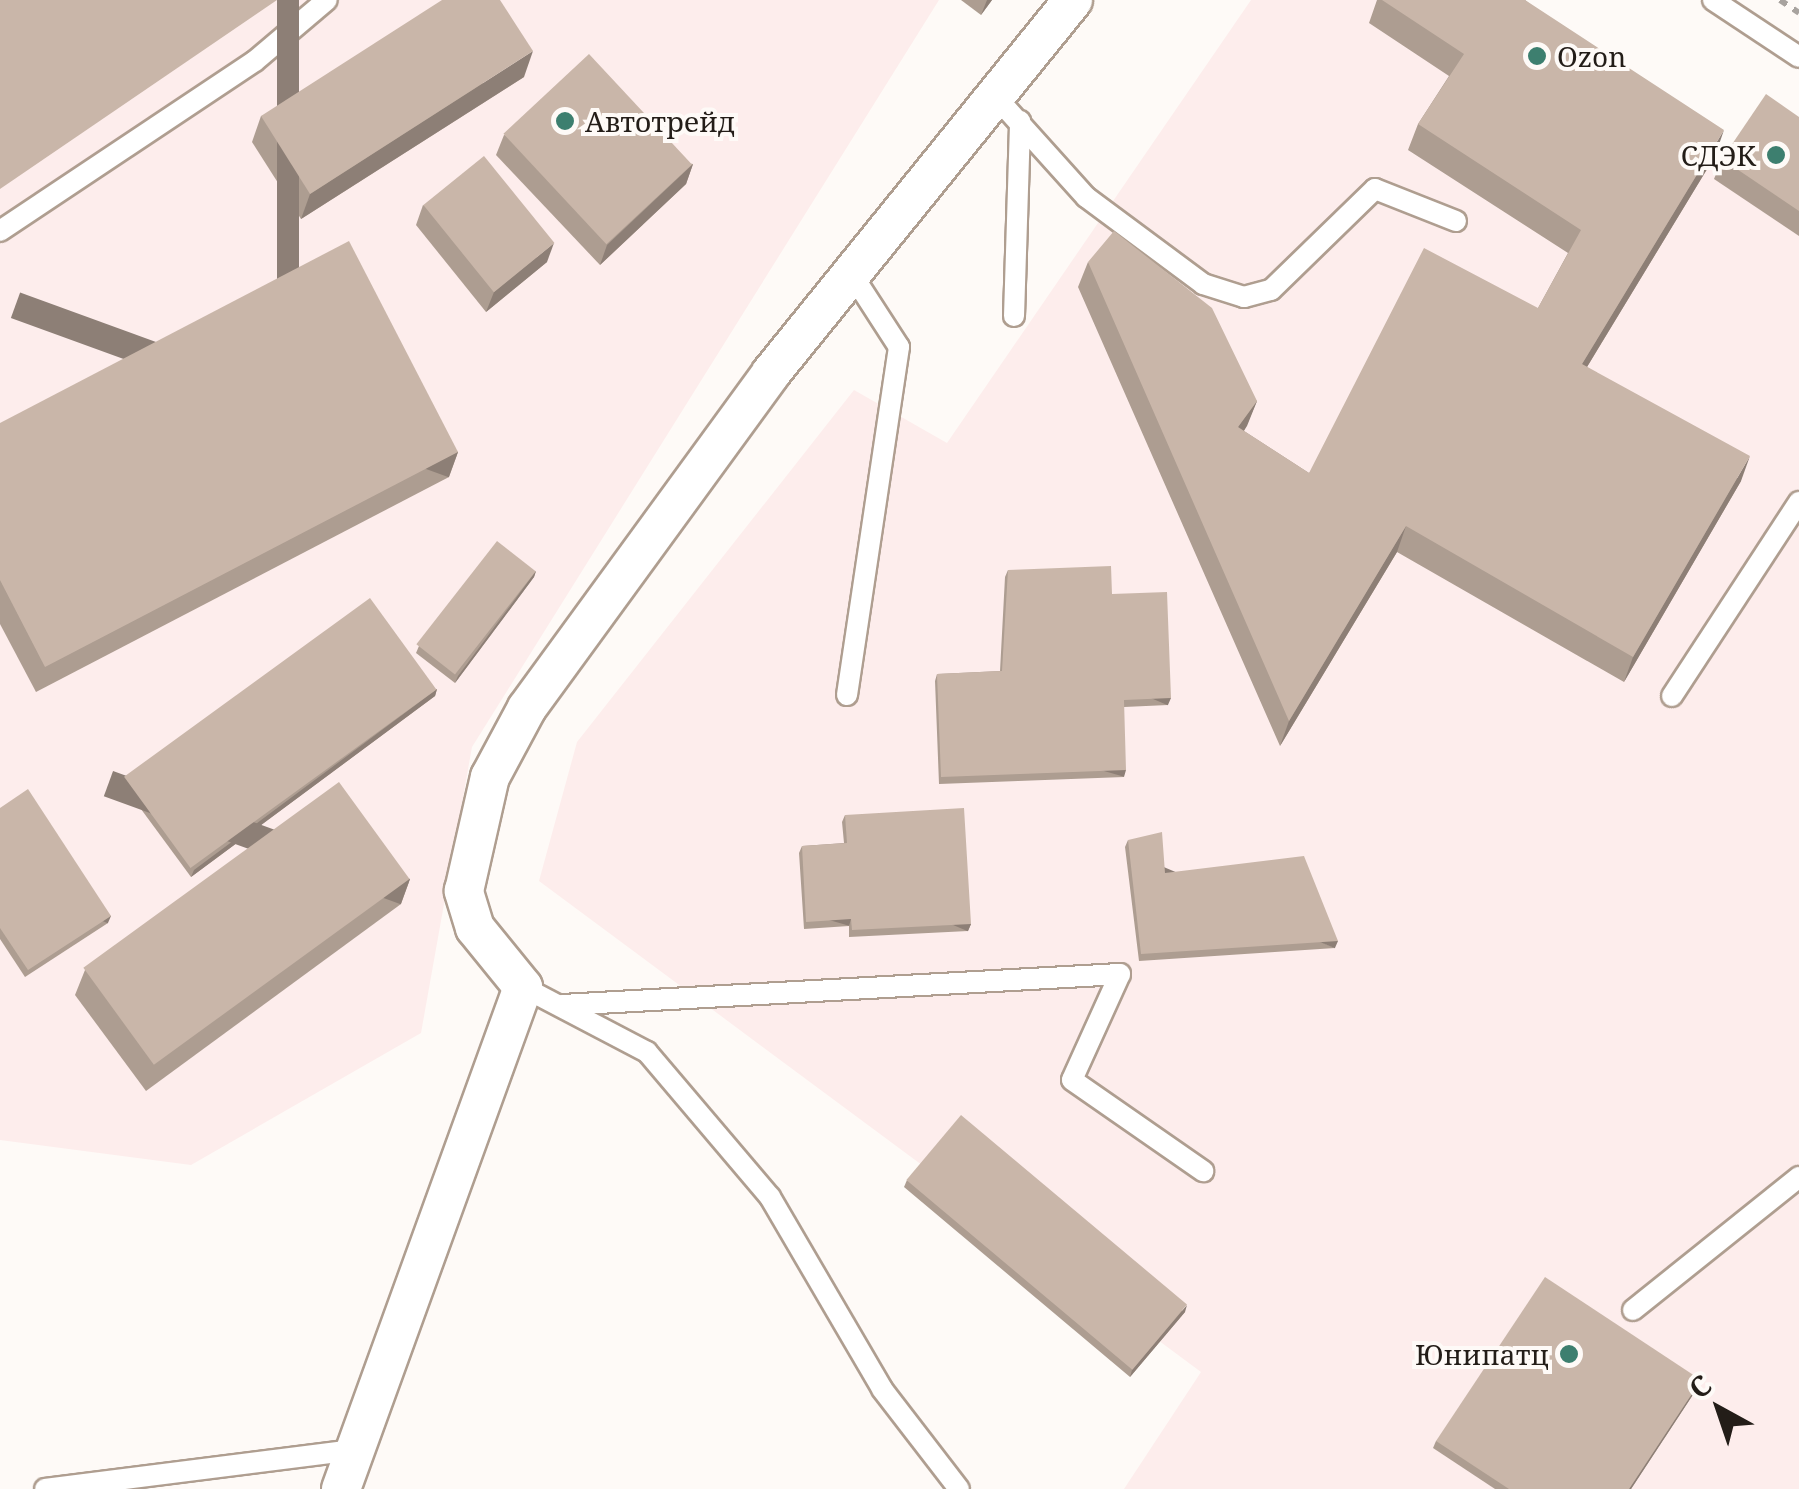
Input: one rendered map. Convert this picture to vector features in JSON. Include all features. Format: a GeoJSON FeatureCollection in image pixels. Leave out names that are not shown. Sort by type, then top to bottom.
{"type":"FeatureCollection","features":[{"type":"Feature","properties":{"kind":"street"},"geometry":{"type":"LineString","coordinates":[[341,1489],[523,987],[475,928],[464,890],[490,777],[550,676],[853,276],[1008,109],[1073,0]]}},
{"type":"Feature","properties":{"kind":"lane"},"geometry":{"type":"LineString","coordinates":[[0,230],[255,60],[327,0]]}},
{"type":"Feature","properties":{"kind":"lane"},"geometry":{"type":"LineString","coordinates":[[1713,0],[1799,57]]}},
{"type":"Feature","properties":{"kind":"lane"},"geometry":{"type":"LineString","coordinates":[[1008,109],[1086,197],[1159,256],[1244,297],[1272,290],[1375,189],[1456,221]]}},
{"type":"Feature","properties":{"kind":"lane"},"geometry":{"type":"LineString","coordinates":[[1008,109],[1014,316]]}},
{"type":"Feature","properties":{"kind":"lane"},"geometry":{"type":"LineString","coordinates":[[847,695],[900,347],[853,276]]}},
{"type":"Feature","properties":{"kind":"lane"},"geometry":{"type":"LineString","coordinates":[[1672,696],[1799,502]]}},
{"type":"Feature","properties":{"kind":"lane"},"geometry":{"type":"LineString","coordinates":[[562,1004],[1120,974],[1072,1080],[1203,1171]]}},
{"type":"Feature","properties":{"kind":"lane"},"geometry":{"type":"LineString","coordinates":[[523,987],[648,1052],[770,1197],[882,1388],[959,1489]]}},
{"type":"Feature","properties":{"kind":"lane"},"geometry":{"type":"LineString","coordinates":[[1633,1310],[1799,1176]]}},
{"type":"Feature","properties":{"kind":"lane"},"geometry":{"type":"LineString","coordinates":[[45,1489],[354,1450]]}},
{"type":"Feature","properties":{"kind":"path"},"geometry":{"type":"LineString","coordinates":[[1780,0],[1799,13]]}},
{"type":"Feature","properties":{"kind":"shaded area"},"geometry":{"type":"Polygon","coordinates":[[[0,0],[939,0],[472,747],[421,1033],[191,1165],[0,1140],[0,0]]]}},
{"type":"Feature","properties":{"kind":"shaded area"},"geometry":{"type":"Polygon","coordinates":[[[1251,0],[1449,0],[1799,223],[1799,1489],[1124,1489],[1201,1372],[539,881],[577,742],[854,390],[947,443],[1251,0]]]}},
{"type":"Feature","properties":{"kind":"building"},"geometry":{"type":"Polygon","coordinates":[[[0,0],[277,0],[0,189],[0,0]]]}},
{"type":"Feature","properties":{"kind":"building"},"geometry":{"type":"Polygon","coordinates":[[[442,0],[500,0],[533,51],[310,194],[261,116],[442,0]]]}},
{"type":"Feature","properties":{"kind":"building"},"geometry":{"type":"Polygon","coordinates":[[[1382,0],[1525,0],[1724,130],[1582,364],[1750,456],[1633,657],[1406,526],[1289,721],[1088,262],[1114,231],[1212,308],[1257,401],[1238,427],[1309,473],[1424,248],[1538,308],[1581,230],[1418,124],[1464,54],[1382,0]]]}},
{"type":"Feature","properties":{"kind":"building"},"geometry":{"type":"Polygon","coordinates":[[[589,54],[692,164],[606,244],[503,134],[589,54]]]}},
{"type":"Feature","properties":{"kind":"building"},"geometry":{"type":"Polygon","coordinates":[[[1766,94],[1799,117],[1799,211],[1722,159],[1766,94]]]}},
{"type":"Feature","properties":{"kind":"building"},"geometry":{"type":"Polygon","coordinates":[[[484,156],[554,243],[494,292],[423,205],[484,156]]]}},
{"type":"Feature","properties":{"kind":"building"},"geometry":{"type":"Polygon","coordinates":[[[349,241],[458,452],[45,667],[0,580],[0,423],[349,241]]]}},
{"type":"Feature","properties":{"kind":"building"},"geometry":{"type":"Polygon","coordinates":[[[497,541],[536,571],[455,674],[416,644],[497,541]]]}},
{"type":"Feature","properties":{"kind":"building"},"geometry":{"type":"Polygon","coordinates":[[[1111,566],[1112,594],[1167,592],[1171,698],[1124,700],[1126,770],[941,777],[937,674],[1002,671],[1008,570],[1111,566]]]}},
{"type":"Feature","properties":{"kind":"building"},"geometry":{"type":"Polygon","coordinates":[[[370,598],[436,689],[190,868],[124,777],[370,598]]]}},
{"type":"Feature","properties":{"kind":"building"},"geometry":{"type":"Polygon","coordinates":[[[339,782],[410,879],[154,1065],[83,968],[339,782]]]}},
{"type":"Feature","properties":{"kind":"building"},"geometry":{"type":"Polygon","coordinates":[[[28,789],[111,916],[28,970],[0,928],[0,808],[28,789]]]}},
{"type":"Feature","properties":{"kind":"building"},"geometry":{"type":"Polygon","coordinates":[[[964,808],[971,924],[852,930],[851,919],[806,922],[802,846],[847,843],[845,815],[964,808]]]}},
{"type":"Feature","properties":{"kind":"building"},"geometry":{"type":"Polygon","coordinates":[[[1162,832],[1165,873],[1304,856],[1338,941],[1141,954],[1128,840],[1162,832]]]}},
{"type":"Feature","properties":{"kind":"building"},"geometry":{"type":"Polygon","coordinates":[[[961,1115],[1187,1305],[1132,1370],[906,1180],[961,1115]]]}},
{"type":"Feature","properties":{"kind":"building"},"geometry":{"type":"Polygon","coordinates":[[[1545,1277],[1701,1380],[1629,1489],[1509,1489],[1436,1441],[1545,1277]]]}},
{"type":"Feature","properties":{"kind":"place","name":"Ozon"},"geometry":{"type":"Point","coordinates":[1537,56]}},
{"type":"Feature","properties":{"kind":"place","name":"Автотрейд"},"geometry":{"type":"Point","coordinates":[565,121]}},
{"type":"Feature","properties":{"kind":"place","name":"СДЭК"},"geometry":{"type":"Point","coordinates":[1776,155]}},
{"type":"Feature","properties":{"kind":"place","name":"Юнипатц"},"geometry":{"type":"Point","coordinates":[1569,1354]}}]}
